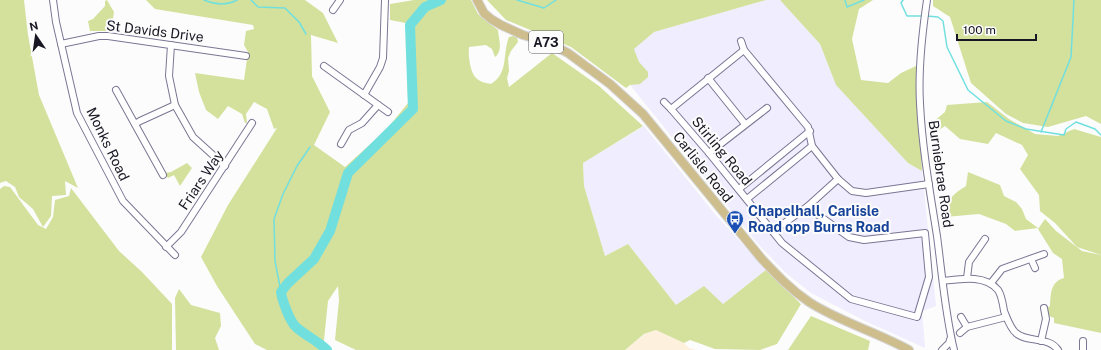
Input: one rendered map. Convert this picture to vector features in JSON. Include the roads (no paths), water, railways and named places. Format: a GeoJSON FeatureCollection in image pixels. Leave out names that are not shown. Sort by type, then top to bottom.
{"type":"FeatureCollection","features":[{"type":"Feature","properties":{"kind":"main road","name":"Carlisle Road"},"geometry":{"type":"LineString","coordinates":[[479,4],[488,16],[502,25],[523,35],[547,42],[568,53],[610,84],[643,114],[761,258],[782,281],[828,313],[886,338],[909,350]]}},
{"type":"Feature","properties":{"kind":"street","name":"Monks Road"},"geometry":{"type":"LineString","coordinates":[[54,0],[56,22],[77,113],[123,201],[175,255]]}},
{"type":"Feature","properties":{"kind":"street"},"geometry":{"type":"LineString","coordinates":[[333,10],[340,0]]}},
{"type":"Feature","properties":{"kind":"street"},"geometry":{"type":"LineString","coordinates":[[364,95],[384,58],[385,0]]}},
{"type":"Feature","properties":{"kind":"street","name":"Burniebrae Road"},"geometry":{"type":"LineString","coordinates":[[927,0],[923,24],[920,71],[922,136],[954,350]]}},
{"type":"Feature","properties":{"kind":"street","name":"St Davids Drive"},"geometry":{"type":"LineString","coordinates":[[61,44],[99,36],[246,56]]}},
{"type":"Feature","properties":{"kind":"street"},"geometry":{"type":"LineString","coordinates":[[741,41],[744,50],[808,126],[812,146],[838,179],[852,191],[866,193],[929,184]]}},
{"type":"Feature","properties":{"kind":"street"},"geometry":{"type":"LineString","coordinates":[[171,45],[169,76],[175,105],[193,137],[225,166]]}},
{"type":"Feature","properties":{"kind":"street"},"geometry":{"type":"LineString","coordinates":[[671,109],[744,50]]}},
{"type":"Feature","properties":{"kind":"street"},"geometry":{"type":"LineString","coordinates":[[324,66],[388,112]]}},
{"type":"Feature","properties":{"kind":"street"},"geometry":{"type":"LineString","coordinates":[[708,78],[745,124]]}},
{"type":"Feature","properties":{"kind":"street"},"geometry":{"type":"LineString","coordinates":[[116,90],[163,175]]}},
{"type":"Feature","properties":{"kind":"street","name":"Stirling Road"},"geometry":{"type":"LineString","coordinates":[[664,102],[709,153],[782,243],[851,299],[917,317],[929,277],[924,233],[864,240],[849,237],[807,207]]}},
{"type":"Feature","properties":{"kind":"street"},"geometry":{"type":"LineString","coordinates":[[134,124],[175,105]]}},
{"type":"Feature","properties":{"kind":"street"},"geometry":{"type":"LineString","coordinates":[[341,144],[349,130],[362,123],[378,105]]}},
{"type":"Feature","properties":{"kind":"street"},"geometry":{"type":"LineString","coordinates":[[709,153],[767,108]]}},
{"type":"Feature","properties":{"kind":"street","name":"Friars Way"},"geometry":{"type":"LineString","coordinates":[[166,247],[181,232],[252,123]]}},
{"type":"Feature","properties":{"kind":"street"},"geometry":{"type":"LineString","coordinates":[[739,189],[810,131]]}},
{"type":"Feature","properties":{"kind":"street"},"geometry":{"type":"LineString","coordinates":[[747,199],[812,146]]}},
{"type":"Feature","properties":{"kind":"street"},"geometry":{"type":"LineString","coordinates":[[773,231],[807,207],[838,179]]}},
{"type":"Feature","properties":{"kind":"street"},"geometry":{"type":"LineString","coordinates":[[967,278],[969,262],[985,239]]}},
{"type":"Feature","properties":{"kind":"street"},"geometry":{"type":"LineString","coordinates":[[991,283],[1002,269],[1044,254]]}},
{"type":"Feature","properties":{"kind":"street"},"geometry":{"type":"LineString","coordinates":[[1031,259],[1035,268]]}},
{"type":"Feature","properties":{"kind":"street"},"geometry":{"type":"LineString","coordinates":[[943,281],[967,278],[991,283],[999,292],[1006,317],[1016,333],[1056,347],[1058,350]]}},
{"type":"Feature","properties":{"kind":"street"},"geometry":{"type":"LineString","coordinates":[[1041,341],[1049,319],[1044,308]]}},
{"type":"Feature","properties":{"kind":"street"},"geometry":{"type":"LineString","coordinates":[[961,317],[967,327]]}},
{"type":"Feature","properties":{"kind":"street"},"geometry":{"type":"LineString","coordinates":[[960,333],[967,327],[1006,317]]}},
{"type":"Feature","properties":{"kind":"street"},"geometry":{"type":"LineString","coordinates":[[942,350],[949,343],[951,336]]}},
{"type":"Feature","properties":{"kind":"street"},"geometry":{"type":"LineString","coordinates":[[1083,341],[1083,350]]}},
{"type":"Feature","properties":{"kind":"waterway"},"geometry":{"type":"LineString","coordinates":[[204,0],[221,4],[237,0]]}},
{"type":"Feature","properties":{"kind":"waterway"},"geometry":{"type":"LineString","coordinates":[[251,0],[258,7],[285,8],[299,22],[306,34]]}},
{"type":"Feature","properties":{"kind":"waterway"},"geometry":{"type":"LineString","coordinates":[[327,350],[296,327],[291,321],[281,292],[288,283],[314,259],[330,231],[348,173],[413,109],[410,25],[425,7],[441,0]]}},
{"type":"Feature","properties":{"kind":"waterway"},"geometry":{"type":"LineString","coordinates":[[517,0],[544,8],[556,0]]}},
{"type":"Feature","properties":{"kind":"waterway"},"geometry":{"type":"LineString","coordinates":[[845,0],[847,7],[864,0]]}},
{"type":"Feature","properties":{"kind":"waterway"},"geometry":{"type":"LineString","coordinates":[[903,0],[901,3],[907,16],[923,16]]}},
{"type":"Feature","properties":{"kind":"waterway"},"geometry":{"type":"LineString","coordinates":[[1041,132],[1071,57],[1074,0]]}},
{"type":"Feature","properties":{"kind":"waterway"},"geometry":{"type":"LineString","coordinates":[[927,16],[938,17],[943,21],[947,47],[968,90],[1006,121],[1026,129],[1064,135],[1066,129],[1076,122],[1095,129],[1101,135]]}},
{"type":"Feature","properties":{"kind":"waterway"},"geometry":{"type":"LineString","coordinates":[[281,292],[275,261],[274,219],[283,194],[297,166],[310,147]]}},
{"type":"Feature","properties":{"kind":"place","name":"Chapelhall, Carlisle Road opp Burns Road"},"geometry":{"type":"Point","coordinates":[735,234]}}]}
